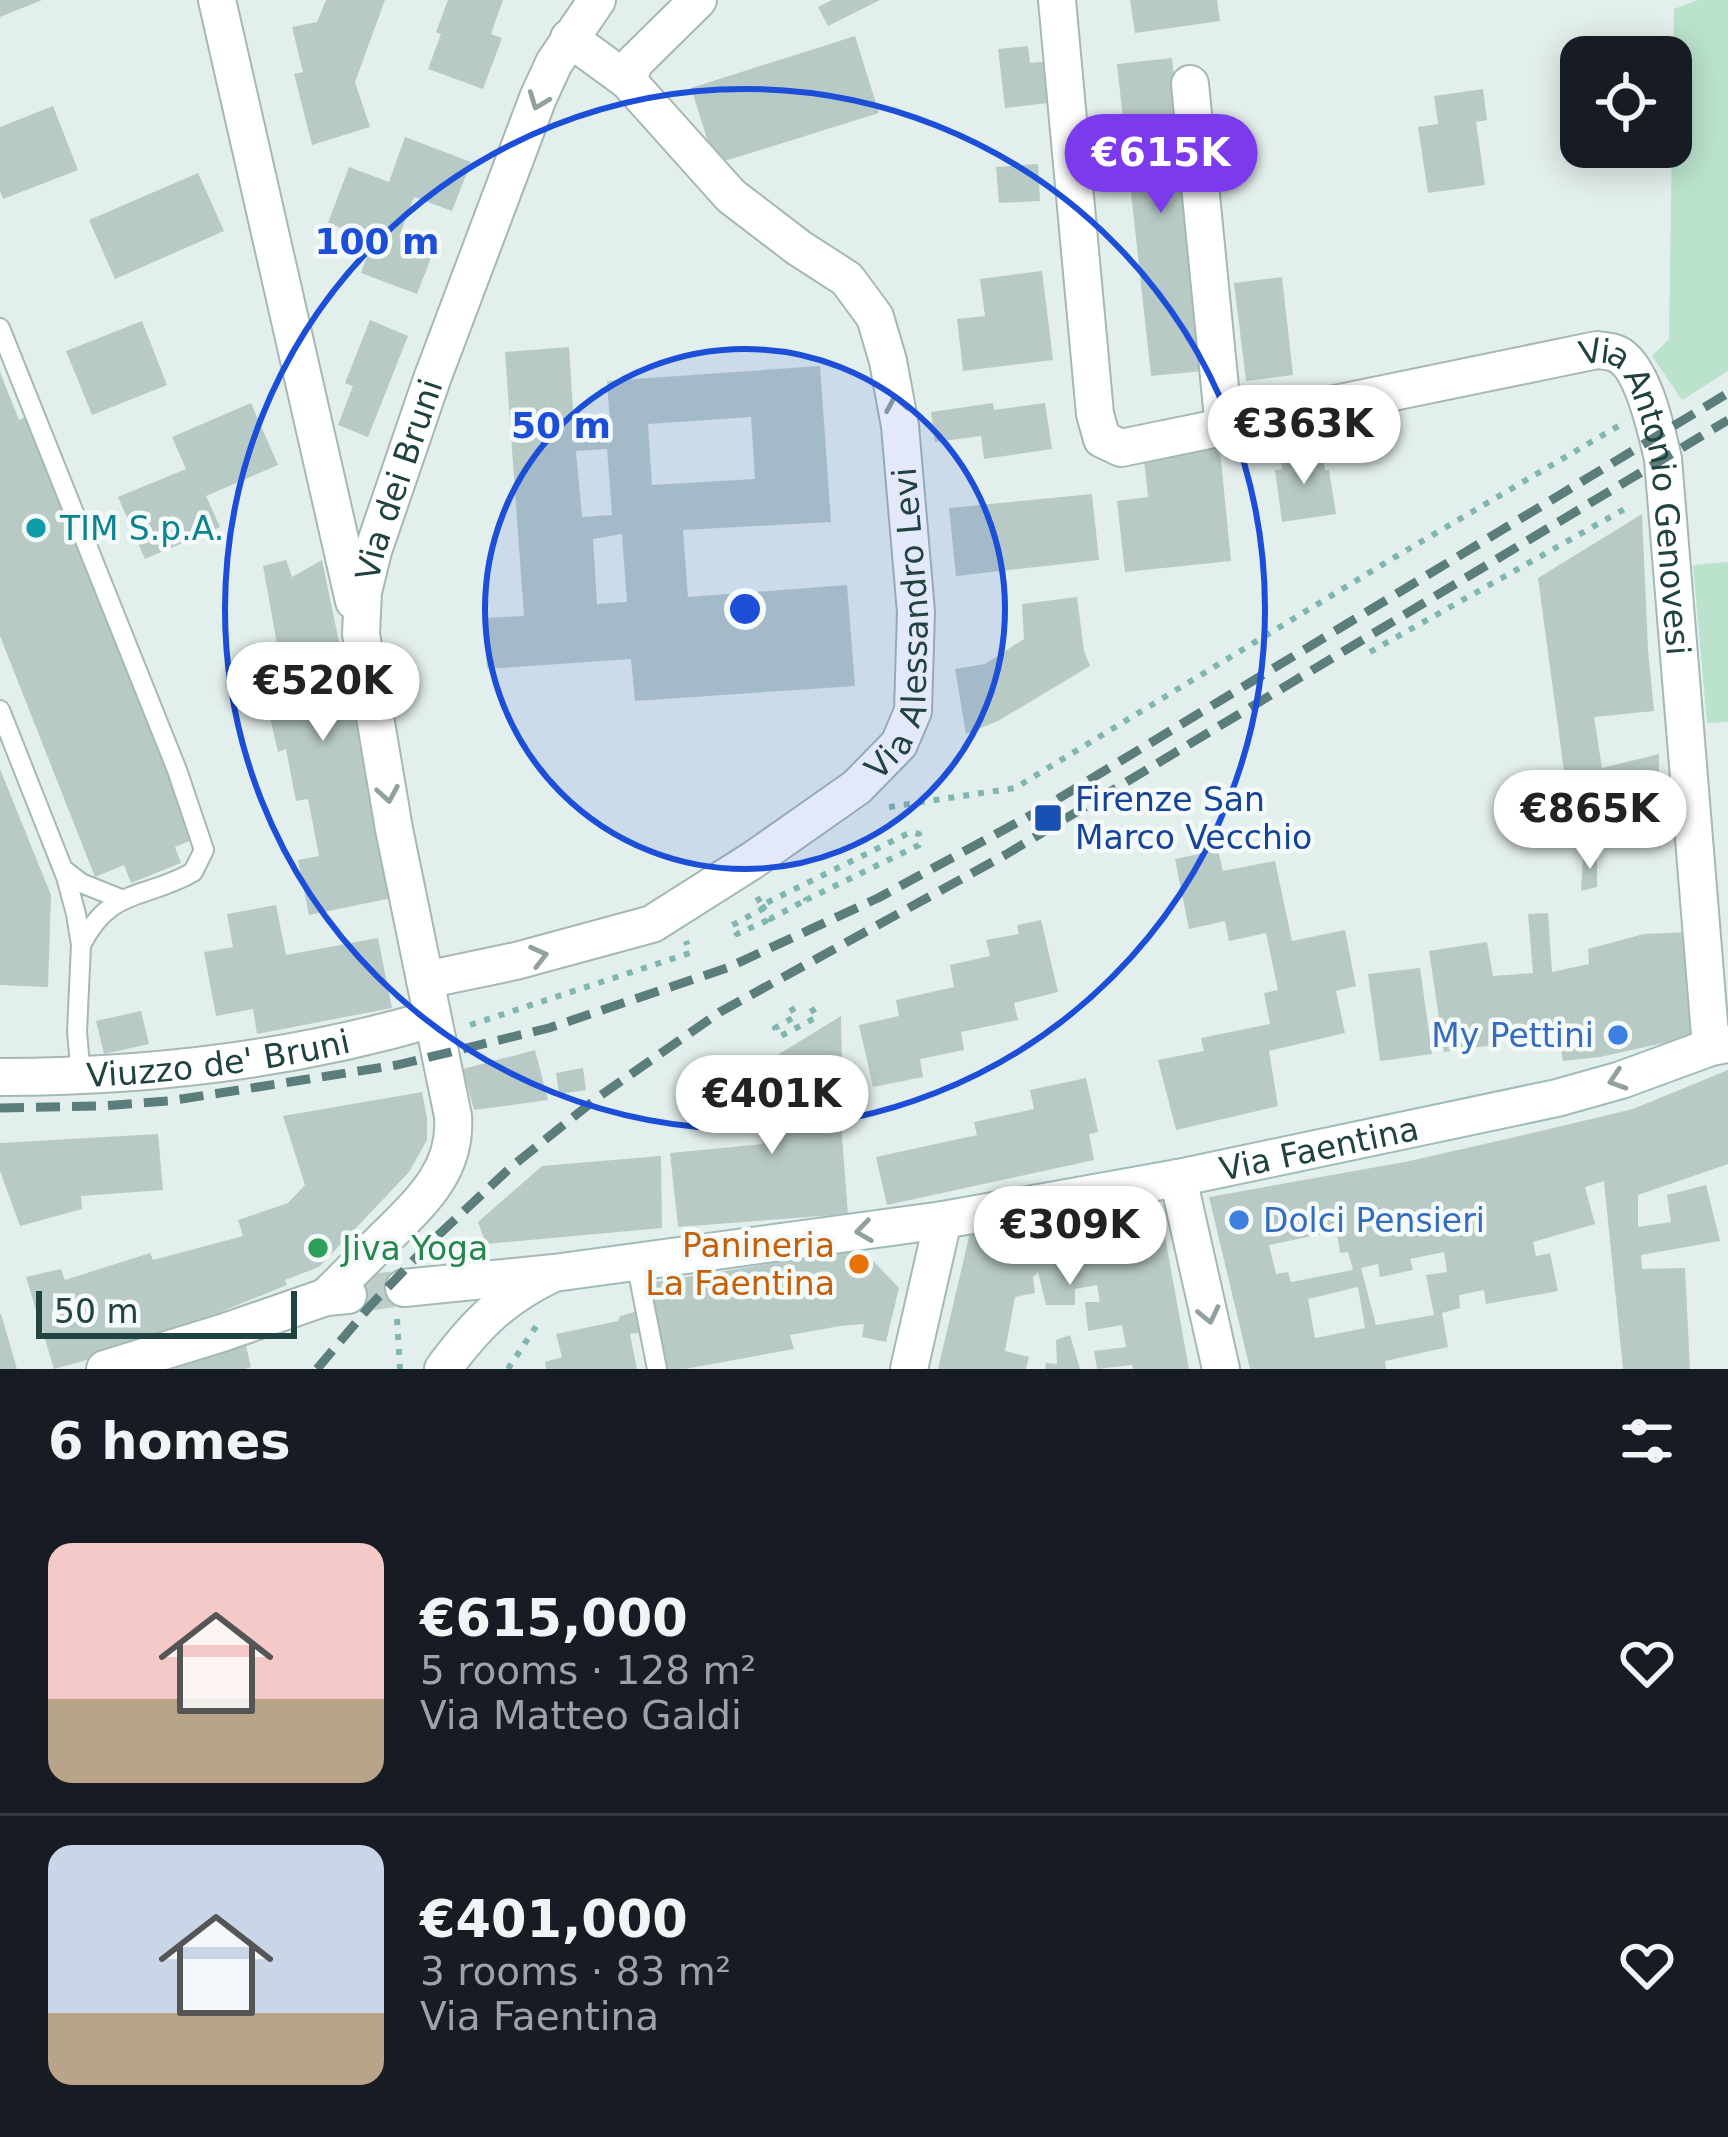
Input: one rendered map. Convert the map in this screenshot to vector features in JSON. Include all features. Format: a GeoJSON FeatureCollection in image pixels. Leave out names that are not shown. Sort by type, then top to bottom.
{"type":"FeatureCollection","features":[{"type":"Feature","properties":{"kind":"street"},"geometry":{"type":"LineString","coordinates":[[217,0],[362,634]]}},
{"type":"Feature","properties":{"kind":"street","name":"Via dei Bruni"},"geometry":{"type":"LineString","coordinates":[[105,1369],[341,1296],[445,1169],[454,1116],[394,829],[362,634],[363,592],[432,379],[538,98],[569,38],[597,0]]}},
{"type":"Feature","properties":{"kind":"street"},"geometry":{"type":"LineString","coordinates":[[628,81],[634,62],[698,0]]}},
{"type":"Feature","properties":{"kind":"street","name":"Via Antonio Genovesi"},"geometry":{"type":"LineString","coordinates":[[1057,0],[1095,415],[1102,439],[1121,448],[1598,350],[1616,354],[1633,369],[1663,459],[1720,1046]]}},
{"type":"Feature","properties":{"kind":"street","name":"Via Alessandro Levi"},"geometry":{"type":"LineString","coordinates":[[425,980],[516,962],[652,924],[857,787],[899,744],[914,711],[916,612],[899,426],[874,317],[848,279],[731,196],[628,81],[569,38]]}},
{"type":"Feature","properties":{"kind":"street"},"geometry":{"type":"LineString","coordinates":[[1190,84],[1224,428]]}},
{"type":"Feature","properties":{"kind":"street","name":"Viuzzo de' Bruni"},"geometry":{"type":"LineString","coordinates":[[0,1077],[81,1077],[257,1060],[434,1028]]}},
{"type":"Feature","properties":{"kind":"street","name":"Via Faentina"},"geometry":{"type":"LineString","coordinates":[[400,1293],[943,1220],[1178,1178],[1557,1099],[1720,1046]]}},
{"type":"Feature","properties":{"kind":"street"},"geometry":{"type":"LineString","coordinates":[[1178,1178],[1221,1369]]}},
{"type":"Feature","properties":{"kind":"street"},"geometry":{"type":"LineString","coordinates":[[909,1369],[943,1220]]}},
{"type":"Feature","properties":{"kind":"street"},"geometry":{"type":"LineString","coordinates":[[443,1369],[491,1312],[513,1294],[554,1273]]}},
{"type":"Feature","properties":{"kind":"lane"},"geometry":{"type":"LineString","coordinates":[[0,328],[169,750],[204,850],[193,872],[184,878],[121,899],[96,919],[81,945]]}},
{"type":"Feature","properties":{"kind":"lane"},"geometry":{"type":"LineString","coordinates":[[0,710],[63,869],[81,945],[77,1032],[81,1077]]}},
{"type":"Feature","properties":{"kind":"lane"},"geometry":{"type":"LineString","coordinates":[[63,869],[81,884],[121,899]]}},
{"type":"Feature","properties":{"kind":"lane"},"geometry":{"type":"LineString","coordinates":[[636,1262],[657,1369]]}},
{"type":"Feature","properties":{"kind":"path"},"geometry":{"type":"LineString","coordinates":[[889,807],[1015,788],[1649,408]]}},
{"type":"Feature","properties":{"kind":"path"},"geometry":{"type":"LineString","coordinates":[[1370,652],[1665,487]]}},
{"type":"Feature","properties":{"kind":"path"},"geometry":{"type":"LineString","coordinates":[[1413,547],[1418,555]]}},
{"type":"Feature","properties":{"kind":"path"},"geometry":{"type":"LineString","coordinates":[[911,832],[919,834],[919,845],[808,903],[736,934],[731,926],[763,907],[911,832]]}},
{"type":"Feature","properties":{"kind":"path"},"geometry":{"type":"LineString","coordinates":[[748,884],[770,919]]}},
{"type":"Feature","properties":{"kind":"path"},"geometry":{"type":"LineString","coordinates":[[434,1028],[690,952],[685,938]]}},
{"type":"Feature","properties":{"kind":"path"},"geometry":{"type":"LineString","coordinates":[[791,1007],[796,1016],[775,1028],[782,1036],[817,1017],[808,1004]]}},
{"type":"Feature","properties":{"kind":"path"},"geometry":{"type":"LineString","coordinates":[[400,1293],[400,1369]]}},
{"type":"Feature","properties":{"kind":"green space"},"geometry":{"type":"Polygon","coordinates":[[[1698,0],[1728,0],[1728,371],[1682,400],[1652,356],[1669,339],[1672,168],[1692,168],[1692,36],[1674,36],[1674,9],[1698,0]]]}},
{"type":"Feature","properties":{"kind":"green space"},"geometry":{"type":"Polygon","coordinates":[[[1728,562],[1728,722],[1707,723],[1693,565],[1728,562]]]}},
{"type":"Feature","properties":{"kind":"building"},"geometry":{"type":"Polygon","coordinates":[[[0,0],[42,0],[0,17],[0,0]]]}},
{"type":"Feature","properties":{"kind":"building"},"geometry":{"type":"Polygon","coordinates":[[[326,0],[385,0],[355,82],[370,127],[312,145],[294,74],[303,72],[292,27],[317,22],[326,0]]]}},
{"type":"Feature","properties":{"kind":"building"},"geometry":{"type":"Polygon","coordinates":[[[448,0],[503,0],[491,34],[502,38],[483,89],[428,69],[448,0]]]}},
{"type":"Feature","properties":{"kind":"building"},"geometry":{"type":"Polygon","coordinates":[[[832,0],[880,0],[828,26],[818,7],[832,0]]]}},
{"type":"Feature","properties":{"kind":"building"},"geometry":{"type":"Polygon","coordinates":[[[1130,0],[1217,0],[1220,21],[1135,33],[1130,0]]]}},
{"type":"Feature","properties":{"kind":"building"},"geometry":{"type":"Polygon","coordinates":[[[855,36],[879,113],[715,164],[691,88],[855,36]]]}},
{"type":"Feature","properties":{"kind":"building"},"geometry":{"type":"Polygon","coordinates":[[[1028,46],[1030,63],[1052,61],[1057,102],[1005,108],[998,49],[1028,46]]]}},
{"type":"Feature","properties":{"kind":"building"},"geometry":{"type":"Polygon","coordinates":[[[1172,58],[1203,371],[1151,376],[1117,64],[1172,58]]]}},
{"type":"Feature","properties":{"kind":"building"},"geometry":{"type":"Polygon","coordinates":[[[1483,89],[1487,120],[1476,122],[1485,185],[1428,193],[1418,127],[1438,124],[1434,96],[1483,89]]]}},
{"type":"Feature","properties":{"kind":"building"},"geometry":{"type":"Polygon","coordinates":[[[53,106],[78,170],[3,199],[0,127],[53,106]]]}},
{"type":"Feature","properties":{"kind":"building"},"geometry":{"type":"Polygon","coordinates":[[[405,137],[471,162],[452,211],[414,197],[399,237],[434,250],[417,294],[361,273],[373,240],[328,223],[349,167],[389,182],[405,137]]]}},
{"type":"Feature","properties":{"kind":"building"},"geometry":{"type":"Polygon","coordinates":[[[1038,164],[1040,201],[999,203],[996,167],[1038,164]]]}},
{"type":"Feature","properties":{"kind":"building"},"geometry":{"type":"Polygon","coordinates":[[[198,173],[224,231],[115,279],[89,220],[198,173]]]}},
{"type":"Feature","properties":{"kind":"building"},"geometry":{"type":"Polygon","coordinates":[[[1042,271],[1053,360],[963,371],[957,319],[985,316],[980,279],[1042,271]]]}},
{"type":"Feature","properties":{"kind":"building"},"geometry":{"type":"Polygon","coordinates":[[[1282,277],[1293,375],[1246,381],[1234,283],[1282,277]]]}},
{"type":"Feature","properties":{"kind":"building"},"geometry":{"type":"Polygon","coordinates":[[[370,320],[408,336],[368,437],[338,425],[353,386],[345,383],[370,320]]]}},
{"type":"Feature","properties":{"kind":"building"},"geometry":{"type":"Polygon","coordinates":[[[142,321],[167,385],[92,415],[66,351],[142,321]]]}},
{"type":"Feature","properties":{"kind":"building"},"geometry":{"type":"Polygon","coordinates":[[[569,347],[574,425],[610,423],[607,381],[820,366],[831,522],[683,530],[688,597],[847,585],[855,686],[635,701],[631,659],[487,669],[483,618],[524,616],[505,352],[569,347]],[[751,417],[648,424],[652,485],[755,479],[751,417]],[[607,449],[576,451],[582,517],[612,515],[607,449]],[[622,534],[593,539],[597,604],[627,602],[622,534]]]}},
{"type":"Feature","properties":{"kind":"building","name":"TIM S.p.A."},"geometry":{"type":"Polygon","coordinates":[[[0,372],[19,420],[27,416],[194,839],[175,847],[181,863],[131,883],[124,865],[95,877],[0,636],[0,372]]]}},
{"type":"Feature","properties":{"kind":"building"},"geometry":{"type":"Polygon","coordinates":[[[251,403],[278,465],[206,496],[220,527],[145,559],[118,497],[186,469],[172,437],[251,403]]]}},
{"type":"Feature","properties":{"kind":"building"},"geometry":{"type":"Polygon","coordinates":[[[993,403],[994,410],[1045,403],[1052,449],[984,459],[981,436],[935,442],[931,412],[993,403]]]}},
{"type":"Feature","properties":{"kind":"building"},"geometry":{"type":"Polygon","coordinates":[[[1219,441],[1231,561],[1125,572],[1117,501],[1148,497],[1143,449],[1219,441]]]}},
{"type":"Feature","properties":{"kind":"building"},"geometry":{"type":"Polygon","coordinates":[[[1322,449],[1336,514],[1282,522],[1275,470],[1282,469],[1280,455],[1322,449]]]}},
{"type":"Feature","properties":{"kind":"building"},"geometry":{"type":"Polygon","coordinates":[[[1092,494],[1099,560],[956,576],[949,508],[1092,494]]]}},
{"type":"Feature","properties":{"kind":"building"},"geometry":{"type":"Polygon","coordinates":[[[1642,514],[1654,711],[1594,717],[1602,768],[1659,754],[1659,789],[1571,823],[1538,578],[1642,514]]]}},
{"type":"Feature","properties":{"kind":"building"},"geometry":{"type":"Polygon","coordinates":[[[286,560],[292,577],[322,560],[392,898],[309,915],[298,860],[319,856],[308,799],[296,801],[286,749],[278,752],[265,694],[285,689],[263,566],[286,560]]]}},
{"type":"Feature","properties":{"kind":"building"},"geometry":{"type":"Polygon","coordinates":[[[1077,597],[1090,666],[998,721],[966,734],[955,669],[985,664],[1024,639],[1022,604],[1077,597]]]}},
{"type":"Feature","properties":{"kind":"building"},"geometry":{"type":"Polygon","coordinates":[[[0,769],[51,895],[48,987],[0,985],[0,769]]]}},
{"type":"Feature","properties":{"kind":"building"},"geometry":{"type":"Polygon","coordinates":[[[1218,850],[1223,871],[1275,861],[1292,941],[1345,930],[1356,986],[1336,991],[1345,1033],[1269,1051],[1278,1106],[1176,1130],[1158,1060],[1204,1051],[1201,1038],[1270,1024],[1264,993],[1278,990],[1266,933],[1229,941],[1225,921],[1189,929],[1175,859],[1218,850]]]}},
{"type":"Feature","properties":{"kind":"building"},"geometry":{"type":"Polygon","coordinates":[[[1597,852],[1597,887],[1581,891],[1583,857],[1597,852]]]}},
{"type":"Feature","properties":{"kind":"building"},"geometry":{"type":"Polygon","coordinates":[[[276,905],[286,955],[378,938],[392,1008],[257,1034],[253,1009],[216,1016],[204,952],[233,947],[227,914],[276,905]]]}},
{"type":"Feature","properties":{"kind":"building"},"geometry":{"type":"Polygon","coordinates":[[[1548,913],[1552,972],[1589,964],[1588,949],[1644,934],[1689,932],[1699,1035],[1563,1061],[1557,1027],[1499,1034],[1501,1044],[1444,1052],[1429,951],[1487,942],[1493,976],[1533,973],[1528,914],[1548,913]]]}},
{"type":"Feature","properties":{"kind":"building"},"geometry":{"type":"Polygon","coordinates":[[[1041,920],[1058,992],[1014,1003],[1018,1020],[961,1032],[964,1050],[920,1059],[923,1077],[873,1087],[859,1025],[899,1016],[896,1000],[954,987],[950,965],[990,956],[986,940],[1019,934],[1017,925],[1041,920]]]}},
{"type":"Feature","properties":{"kind":"building"},"geometry":{"type":"Polygon","coordinates":[[[1420,968],[1432,1054],[1380,1061],[1368,974],[1420,968]]]}},
{"type":"Feature","properties":{"kind":"building"},"geometry":{"type":"Polygon","coordinates":[[[141,1011],[149,1044],[104,1054],[96,1021],[141,1011]]]}},
{"type":"Feature","properties":{"kind":"building"},"geometry":{"type":"Polygon","coordinates":[[[841,1016],[842,1067],[801,1073],[804,1127],[841,1124],[848,1214],[678,1227],[670,1153],[763,1144],[761,1129],[781,1129],[776,1056],[841,1016]]]}},
{"type":"Feature","properties":{"kind":"building"},"geometry":{"type":"Polygon","coordinates":[[[535,1050],[548,1100],[474,1110],[463,1069],[535,1050]]]}},
{"type":"Feature","properties":{"kind":"building"},"geometry":{"type":"Polygon","coordinates":[[[583,1068],[586,1090],[559,1094],[556,1073],[583,1068]]]}},
{"type":"Feature","properties":{"kind":"building"},"geometry":{"type":"Polygon","coordinates":[[[1728,1070],[1728,1164],[1638,1195],[1638,1227],[1671,1222],[1667,1195],[1706,1185],[1720,1241],[1641,1255],[1642,1269],[1685,1268],[1690,1369],[1623,1369],[1604,1181],[1585,1187],[1595,1224],[1533,1242],[1536,1256],[1550,1253],[1558,1291],[1486,1304],[1484,1290],[1459,1295],[1460,1308],[1442,1313],[1448,1347],[1385,1361],[1386,1369],[1250,1369],[1209,1197],[1405,1162],[1633,1109],[1728,1070]],[[1337,1231],[1269,1245],[1276,1274],[1288,1272],[1291,1282],[1353,1270],[1348,1252],[1340,1253],[1337,1231]],[[1444,1252],[1410,1259],[1413,1270],[1380,1277],[1378,1264],[1361,1268],[1376,1325],[1434,1315],[1426,1275],[1447,1272],[1444,1252]],[[1358,1287],[1308,1299],[1315,1338],[1365,1328],[1358,1287]]]}},
{"type":"Feature","properties":{"kind":"building"},"geometry":{"type":"Polygon","coordinates":[[[1086,1078],[1098,1132],[1089,1134],[1094,1160],[887,1205],[876,1157],[977,1135],[974,1122],[1034,1109],[1030,1090],[1086,1078]]]}},
{"type":"Feature","properties":{"kind":"building"},"geometry":{"type":"Polygon","coordinates":[[[422,1092],[427,1140],[409,1172],[319,1267],[176,1330],[54,1369],[26,1277],[61,1269],[65,1280],[150,1253],[153,1260],[243,1236],[238,1220],[288,1203],[305,1185],[283,1116],[422,1092]]]}},
{"type":"Feature","properties":{"kind":"building"},"geometry":{"type":"Polygon","coordinates":[[[158,1134],[163,1190],[81,1196],[82,1209],[20,1226],[0,1171],[0,1143],[158,1134]]]}},
{"type":"Feature","properties":{"kind":"building"},"geometry":{"type":"Polygon","coordinates":[[[661,1156],[662,1228],[486,1244],[478,1222],[542,1166],[661,1156]]]}},
{"type":"Feature","properties":{"kind":"building"},"geometry":{"type":"Polygon","coordinates":[[[1159,1204],[1189,1369],[1133,1369],[1132,1365],[1097,1369],[1094,1351],[1126,1347],[1122,1325],[1088,1331],[1085,1302],[1100,1302],[1097,1285],[1075,1289],[1075,1305],[1046,1305],[1038,1272],[1033,1277],[1035,1293],[1015,1297],[1005,1351],[1029,1357],[1026,1369],[938,1369],[970,1233],[1159,1204]]]}},
{"type":"Feature","properties":{"kind":"building"},"geometry":{"type":"Polygon","coordinates":[[[862,1249],[899,1288],[886,1342],[862,1337],[864,1324],[840,1326],[790,1335],[794,1349],[665,1369],[649,1283],[862,1249]]]}},
{"type":"Feature","properties":{"kind":"building"},"geometry":{"type":"Polygon","coordinates":[[[638,1311],[643,1332],[630,1334],[637,1369],[546,1369],[545,1362],[562,1357],[556,1334],[618,1321],[638,1311]]]}},
{"type":"Feature","properties":{"kind":"building"},"geometry":{"type":"Polygon","coordinates":[[[1,1314],[17,1369],[0,1369],[1,1314]]]}},
{"type":"Feature","properties":{"kind":"building"},"geometry":{"type":"Polygon","coordinates":[[[1070,1335],[1080,1369],[1045,1369],[1046,1363],[1057,1364],[1056,1340],[1070,1335]]]}},
{"type":"Feature","properties":{"kind":"building"},"geometry":{"type":"Polygon","coordinates":[[[246,1346],[251,1367],[245,1369],[164,1369],[246,1346]]]}},
{"type":"Feature","properties":{"kind":"tunnel"},"geometry":{"type":"LineString","coordinates":[[357,1294],[404,1288]]}},
{"type":"Feature","properties":{"kind":"railway"},"geometry":{"type":"LineString","coordinates":[[0,1108],[169,1101],[397,1065],[549,1028],[727,968],[878,898],[1033,814],[1728,393]]}},
{"type":"Feature","properties":{"kind":"railway"},"geometry":{"type":"LineString","coordinates":[[317,1369],[432,1241],[510,1168],[597,1098],[720,1012],[1005,855],[1728,420]]}},
{"type":"Feature","properties":{"kind":"place","name":"TIM S.p.A."},"geometry":{"type":"Point","coordinates":[36,528]}},
{"type":"Feature","properties":{"kind":"place","name":"Firenze San Marco Vecchio"},"geometry":{"type":"Point","coordinates":[1048,818]}},
{"type":"Feature","properties":{"kind":"place","name":"My Pettini"},"geometry":{"type":"Point","coordinates":[1618,1035]}},
{"type":"Feature","properties":{"kind":"place","name":"Dolci Pensieri"},"geometry":{"type":"Point","coordinates":[1239,1220]}},
{"type":"Feature","properties":{"kind":"place","name":"Jiva Yoga"},"geometry":{"type":"Point","coordinates":[318,1248]}},
{"type":"Feature","properties":{"kind":"place","name":"Panineria La Faentina"},"geometry":{"type":"Point","coordinates":[859,1264]}}]}
